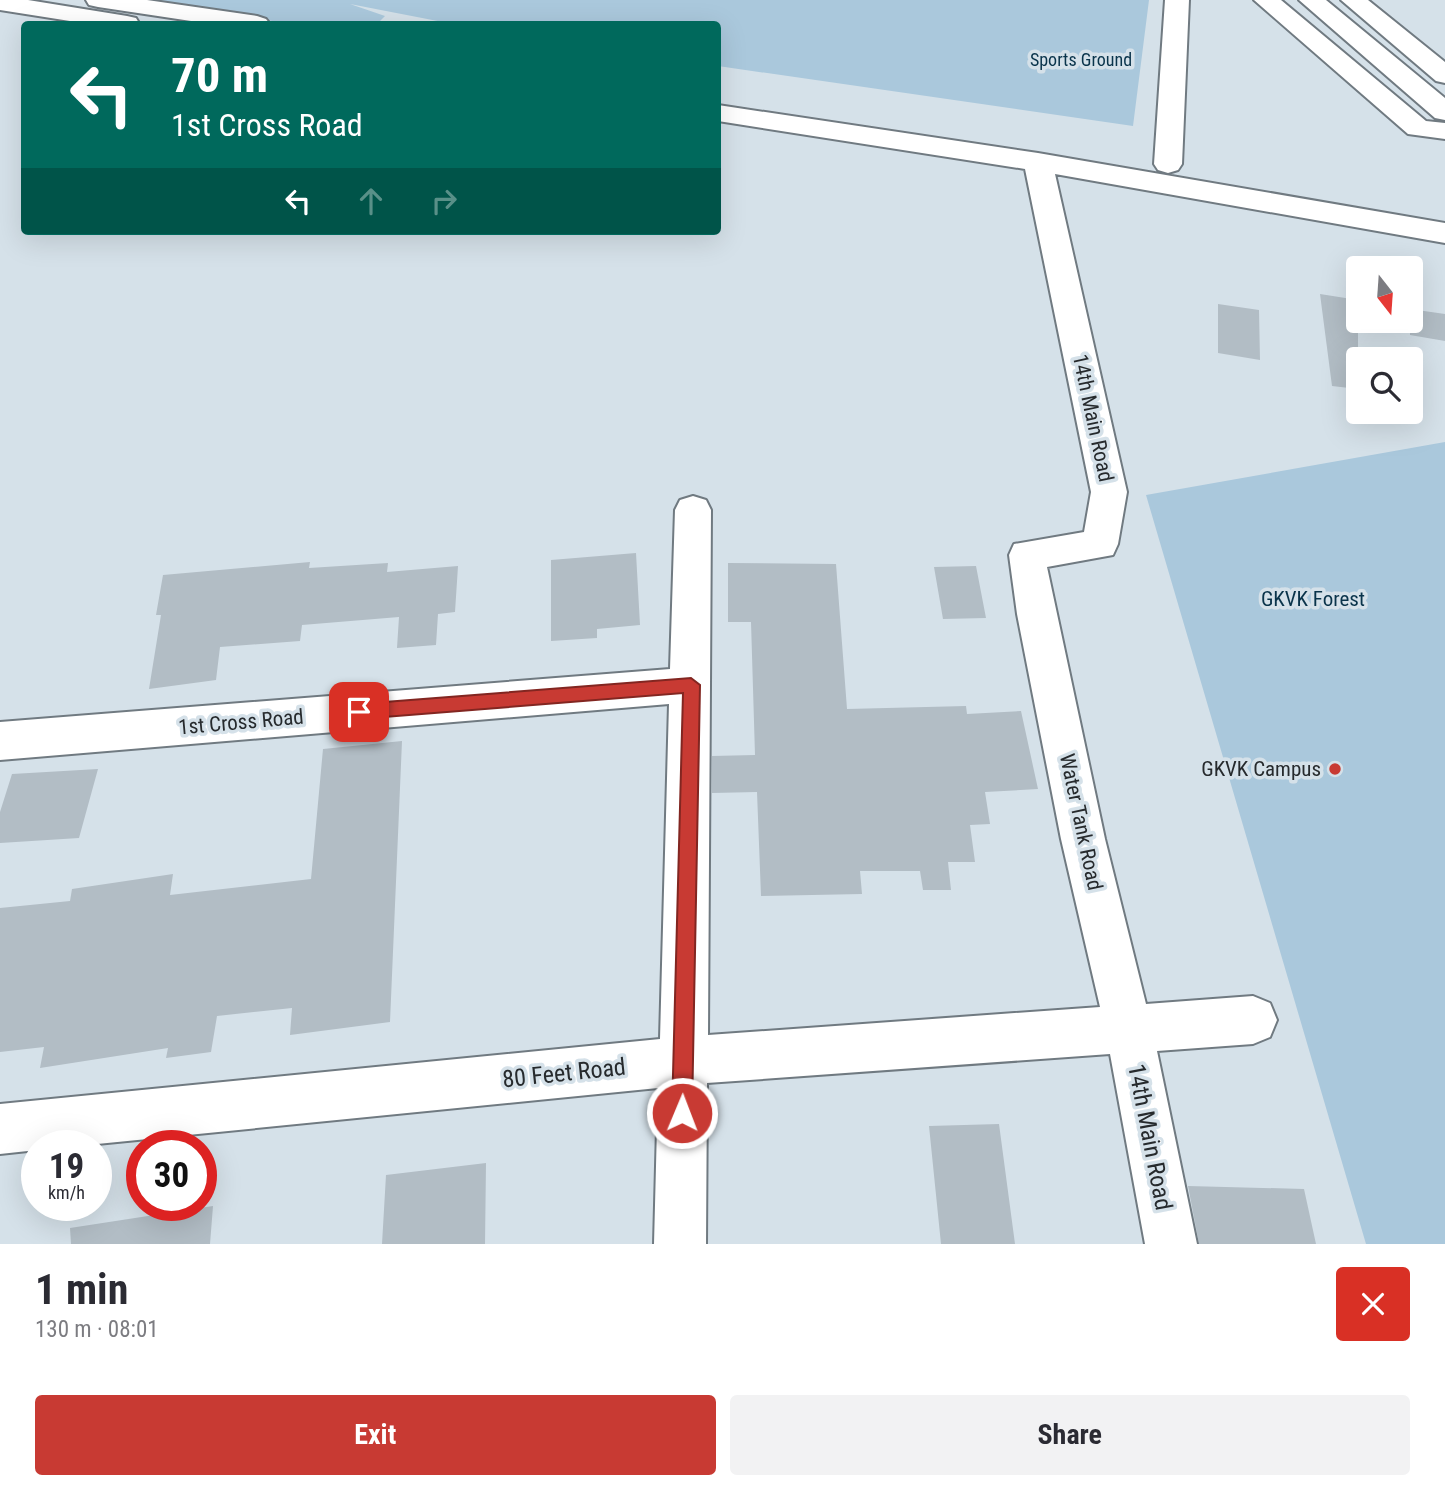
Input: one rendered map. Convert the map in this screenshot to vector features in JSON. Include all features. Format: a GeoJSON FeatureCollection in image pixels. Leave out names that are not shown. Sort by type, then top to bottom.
{"type":"FeatureCollection","features":[{"type":"Feature","properties":{"kind":"street"},"geometry":{"type":"LineString","coordinates":[[98,0],[237,21]]}},
{"type":"Feature","properties":{"kind":"street"},"geometry":{"type":"LineString","coordinates":[[1168,164],[1177,0]]}},
{"type":"Feature","properties":{"kind":"street"},"geometry":{"type":"LineString","coordinates":[[1266,0],[1418,128],[1445,131]]}},
{"type":"Feature","properties":{"kind":"street"},"geometry":{"type":"LineString","coordinates":[[1311,0],[1445,112]]}},
{"type":"Feature","properties":{"kind":"street"},"geometry":{"type":"LineString","coordinates":[[1353,0],[1445,75]]}},
{"type":"Feature","properties":{"kind":"street"},"geometry":{"type":"LineString","coordinates":[[0,3],[119,21]]}},
{"type":"Feature","properties":{"kind":"street"},"geometry":{"type":"LineString","coordinates":[[721,95],[1168,164],[1445,212]]}},
{"type":"Feature","properties":{"kind":"street"},"geometry":{"type":"LineString","coordinates":[[721,113],[1038,162],[1445,233]]}},
{"type":"Feature","properties":{"kind":"street","name":"14th Main Road"},"geometry":{"type":"LineString","coordinates":[[1036,614],[1027,555],[1100,544],[1109,492],[1038,162]]}},
{"type":"Feature","properties":{"kind":"street"},"geometry":{"type":"LineString","coordinates":[[680,1244],[693,510]]}},
{"type":"Feature","properties":{"kind":"street","name":"Water Tank Road"},"geometry":{"type":"LineString","coordinates":[[1036,614],[1083,839],[1129,1029]]}},
{"type":"Feature","properties":{"kind":"street","name":"1st Cross Road"},"geometry":{"type":"LineString","coordinates":[[0,741],[691,685]]}},
{"type":"Feature","properties":{"kind":"street","name":"80 Feet Road"},"geometry":{"type":"LineString","coordinates":[[0,1129],[682,1061],[1253,1020]]}},
{"type":"Feature","properties":{"kind":"street","name":"14th Main Road"},"geometry":{"type":"LineString","coordinates":[[1129,1029],[1171,1244]]}},
{"type":"Feature","properties":{"kind":"green space","name":"Sports Ground"},"geometry":{"type":"Polygon","coordinates":[[[146,0],[1149,0],[1133,126],[721,66],[721,21],[438,21],[350,4],[385,16],[380,21],[273,21],[146,0]]]}},
{"type":"Feature","properties":{"kind":"green space","name":"GKVK Forest"},"geometry":{"type":"Polygon","coordinates":[[[1445,442],[1445,1244],[1366,1244],[1146,495],[1445,442]]]}},
{"type":"Feature","properties":{"kind":"building"},"geometry":{"type":"Polygon","coordinates":[[[1320,294],[1346,298],[1346,333],[1358,333],[1358,347],[1346,347],[1346,388],[1332,386],[1320,294]]]}},
{"type":"Feature","properties":{"kind":"building"},"geometry":{"type":"Polygon","coordinates":[[[1218,304],[1259,310],[1260,360],[1218,353],[1218,304]]]}},
{"type":"Feature","properties":{"kind":"building"},"geometry":{"type":"Polygon","coordinates":[[[1423,311],[1445,314],[1445,341],[1410,335],[1423,333],[1423,311]]]}},
{"type":"Feature","properties":{"kind":"building"},"geometry":{"type":"Polygon","coordinates":[[[636,553],[640,625],[597,629],[597,638],[551,641],[551,560],[636,553]]]}},
{"type":"Feature","properties":{"kind":"building"},"geometry":{"type":"Polygon","coordinates":[[[310,562],[309,568],[388,563],[387,572],[458,566],[455,612],[438,614],[436,645],[397,648],[399,617],[302,625],[300,641],[220,647],[216,680],[149,689],[161,615],[156,615],[163,575],[310,562]]]}},
{"type":"Feature","properties":{"kind":"building"},"geometry":{"type":"Polygon","coordinates":[[[728,563],[836,564],[847,709],[966,706],[967,714],[1021,711],[1038,789],[985,792],[990,824],[970,825],[975,862],[948,862],[951,890],[923,890],[920,871],[860,871],[862,894],[761,896],[757,792],[712,793],[712,756],[755,755],[751,622],[728,622],[728,563]]]}},
{"type":"Feature","properties":{"kind":"building"},"geometry":{"type":"Polygon","coordinates":[[[976,566],[986,618],[943,619],[934,567],[976,566]]]}},
{"type":"Feature","properties":{"kind":"building"},"geometry":{"type":"Polygon","coordinates":[[[402,741],[390,1022],[290,1035],[292,1008],[217,1016],[211,1052],[166,1058],[168,1048],[40,1068],[44,1047],[0,1052],[0,908],[70,901],[72,889],[173,874],[170,895],[311,879],[323,749],[402,741]]]}},
{"type":"Feature","properties":{"kind":"building"},"geometry":{"type":"Polygon","coordinates":[[[98,769],[79,838],[0,843],[0,812],[12,774],[98,769]]]}},
{"type":"Feature","properties":{"kind":"building"},"geometry":{"type":"Polygon","coordinates":[[[999,1124],[1015,1244],[941,1244],[929,1126],[999,1124]]]}},
{"type":"Feature","properties":{"kind":"building"},"geometry":{"type":"Polygon","coordinates":[[[486,1163],[485,1244],[382,1244],[386,1175],[486,1163]]]}},
{"type":"Feature","properties":{"kind":"building"},"geometry":{"type":"Polygon","coordinates":[[[1188,1186],[1304,1189],[1316,1244],[1199,1244],[1188,1186]]]}},
{"type":"Feature","properties":{"kind":"building"},"geometry":{"type":"Polygon","coordinates":[[[126,1219],[212,1221],[210,1244],[71,1244],[70,1228],[126,1219]]]}},
{"type":"Feature","properties":{"kind":"place","name":"GKVK Campus"},"geometry":{"type":"Point","coordinates":[1335,769]}},
{"type":"Feature","properties":{"kind":"route"},"geometry":{"type":"LineString","coordinates":[[359,712],[691,685],[682,1113]]}}]}
